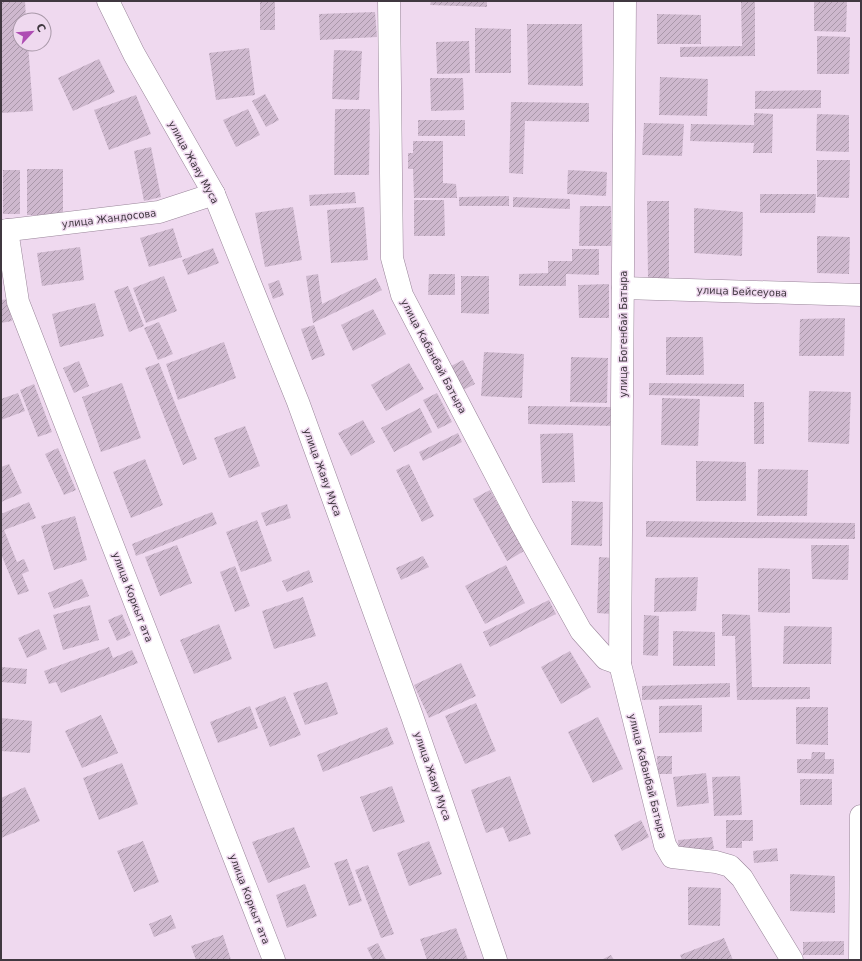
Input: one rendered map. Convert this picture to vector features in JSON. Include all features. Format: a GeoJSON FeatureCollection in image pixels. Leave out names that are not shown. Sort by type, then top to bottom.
{"type":"FeatureCollection","features":[{"type":"Feature","properties":{"kind":"street","name":"улица Жаяу Муса"},"geometry":{"type":"LineString","coordinates":[[108,1],[134,54],[214,194],[298,402],[412,716],[496,960]]}},
{"type":"Feature","properties":{"kind":"street","name":"улица Кабанбай Батыра"},"geometry":{"type":"LineString","coordinates":[[389,1],[392,258],[402,295],[521,523],[581,631],[606,659],[620,665],[665,845],[668,851],[672,857],[716,862],[730,866],[742,878],[792,960]]}},
{"type":"Feature","properties":{"kind":"street","name":"улица Богенбай Батыра"},"geometry":{"type":"LineString","coordinates":[[620,665],[625,1]]}},
{"type":"Feature","properties":{"kind":"street","name":"улица Жандосова"},"geometry":{"type":"LineString","coordinates":[[4,231],[159,212],[214,194]]}},
{"type":"Feature","properties":{"kind":"street","name":"улица Коркыт ата"},"geometry":{"type":"LineString","coordinates":[[4,231],[18,302],[274,960]]}},
{"type":"Feature","properties":{"kind":"street","name":"улица Бейсеуова"},"geometry":{"type":"LineString","coordinates":[[623,288],[861,295]]}},
{"type":"Feature","properties":{"kind":"street"},"geometry":{"type":"LineString","coordinates":[[860,960],[861,816]]}},
{"type":"Feature","properties":{"kind":"building"},"geometry":{"type":"Polygon","coordinates":[[[1,1],[25,1],[26,12],[12,12],[12,52],[29,52],[33,111],[1,113],[1,1]]]}},
{"type":"Feature","properties":{"kind":"building"},"geometry":{"type":"Polygon","coordinates":[[[260,1],[275,1],[275,30],[260,30],[260,1]]]}},
{"type":"Feature","properties":{"kind":"building"},"geometry":{"type":"Polygon","coordinates":[[[431,1],[487,1],[487,7],[430,5],[431,1]]]}},
{"type":"Feature","properties":{"kind":"building"},"geometry":{"type":"Polygon","coordinates":[[[741,1],[755,1],[755,56],[680,57],[680,47],[742,46],[741,1]]]}},
{"type":"Feature","properties":{"kind":"building"},"geometry":{"type":"Polygon","coordinates":[[[814,1],[847,1],[846,32],[814,31],[814,1]]]}},
{"type":"Feature","properties":{"kind":"building"},"geometry":{"type":"Polygon","coordinates":[[[375,12],[377,37],[320,40],[319,14],[375,12]]]}},
{"type":"Feature","properties":{"kind":"building"},"geometry":{"type":"Polygon","coordinates":[[[657,14],[701,15],[701,44],[657,44],[657,14]]]}},
{"type":"Feature","properties":{"kind":"building"},"geometry":{"type":"Polygon","coordinates":[[[527,24],[582,24],[583,86],[528,85],[527,24]]]}},
{"type":"Feature","properties":{"kind":"building"},"geometry":{"type":"Polygon","coordinates":[[[475,28],[511,29],[511,73],[475,73],[475,28]]]}},
{"type":"Feature","properties":{"kind":"building"},"geometry":{"type":"Polygon","coordinates":[[[817,36],[850,37],[849,74],[817,74],[817,36]]]}},
{"type":"Feature","properties":{"kind":"building"},"geometry":{"type":"Polygon","coordinates":[[[469,41],[470,73],[437,74],[436,42],[469,41]]]}},
{"type":"Feature","properties":{"kind":"building"},"geometry":{"type":"Polygon","coordinates":[[[249,48],[255,95],[216,100],[209,53],[249,48]]]}},
{"type":"Feature","properties":{"kind":"building"},"geometry":{"type":"Polygon","coordinates":[[[334,50],[362,51],[359,100],[332,99],[334,50]]]}},
{"type":"Feature","properties":{"kind":"building"},"geometry":{"type":"Polygon","coordinates":[[[99,59],[115,92],[73,111],[58,78],[99,59]]]}},
{"type":"Feature","properties":{"kind":"building"},"geometry":{"type":"Polygon","coordinates":[[[660,77],[708,79],[707,116],[659,115],[660,77]]]}},
{"type":"Feature","properties":{"kind":"building"},"geometry":{"type":"Polygon","coordinates":[[[430,78],[463,78],[464,110],[431,111],[430,78]]]}},
{"type":"Feature","properties":{"kind":"building"},"geometry":{"type":"Polygon","coordinates":[[[821,90],[821,108],[755,109],[755,91],[821,90]]]}},
{"type":"Feature","properties":{"kind":"building"},"geometry":{"type":"Polygon","coordinates":[[[265,94],[279,120],[266,127],[252,101],[265,94]]]}},
{"type":"Feature","properties":{"kind":"building"},"geometry":{"type":"Polygon","coordinates":[[[136,95],[151,134],[109,150],[94,110],[136,95]]]}},
{"type":"Feature","properties":{"kind":"building"},"geometry":{"type":"Polygon","coordinates":[[[511,102],[589,103],[589,122],[525,121],[523,174],[509,173],[511,102]]]}},
{"type":"Feature","properties":{"kind":"building"},"geometry":{"type":"Polygon","coordinates":[[[248,109],[260,135],[236,147],[223,120],[248,109]]]}},
{"type":"Feature","properties":{"kind":"building"},"geometry":{"type":"Polygon","coordinates":[[[335,109],[370,109],[369,175],[334,175],[335,109]]]}},
{"type":"Feature","properties":{"kind":"building"},"geometry":{"type":"Polygon","coordinates":[[[754,113],[773,114],[772,153],[753,153],[754,143],[690,141],[691,124],[754,125],[754,113]]]}},
{"type":"Feature","properties":{"kind":"building"},"geometry":{"type":"Polygon","coordinates":[[[817,114],[849,115],[849,152],[816,151],[817,114]]]}},
{"type":"Feature","properties":{"kind":"building"},"geometry":{"type":"Polygon","coordinates":[[[418,120],[465,120],[465,136],[418,136],[418,120]]]}},
{"type":"Feature","properties":{"kind":"building"},"geometry":{"type":"Polygon","coordinates":[[[644,123],[684,124],[682,156],[642,155],[644,123]]]}},
{"type":"Feature","properties":{"kind":"building"},"geometry":{"type":"Polygon","coordinates":[[[413,141],[443,141],[443,183],[456,184],[457,198],[414,198],[413,169],[408,169],[408,153],[413,153],[413,141]]]}},
{"type":"Feature","properties":{"kind":"building"},"geometry":{"type":"Polygon","coordinates":[[[151,147],[161,197],[144,201],[134,151],[151,147]]]}},
{"type":"Feature","properties":{"kind":"building"},"geometry":{"type":"Polygon","coordinates":[[[817,160],[850,160],[849,198],[817,197],[817,160]]]}},
{"type":"Feature","properties":{"kind":"building"},"geometry":{"type":"Polygon","coordinates":[[[27,169],[63,169],[63,215],[27,215],[27,169]]]}},
{"type":"Feature","properties":{"kind":"building"},"geometry":{"type":"Polygon","coordinates":[[[3,170],[20,170],[20,214],[3,214],[3,170]]]}},
{"type":"Feature","properties":{"kind":"building"},"geometry":{"type":"Polygon","coordinates":[[[568,170],[607,172],[606,196],[567,194],[568,170]]]}},
{"type":"Feature","properties":{"kind":"building"},"geometry":{"type":"Polygon","coordinates":[[[355,192],[356,203],[310,206],[309,195],[355,192]]]}},
{"type":"Feature","properties":{"kind":"building"},"geometry":{"type":"Polygon","coordinates":[[[760,194],[816,194],[815,213],[760,213],[760,194]]]}},
{"type":"Feature","properties":{"kind":"building"},"geometry":{"type":"Polygon","coordinates":[[[509,196],[509,206],[459,206],[459,197],[509,196]]]}},
{"type":"Feature","properties":{"kind":"building"},"geometry":{"type":"Polygon","coordinates":[[[513,197],[570,199],[570,209],[513,207],[513,197]]]}},
{"type":"Feature","properties":{"kind":"building"},"geometry":{"type":"Polygon","coordinates":[[[414,200],[444,200],[445,236],[414,236],[414,200]]]}},
{"type":"Feature","properties":{"kind":"building"},"geometry":{"type":"Polygon","coordinates":[[[647,201],[669,201],[669,278],[648,278],[647,201]]]}},
{"type":"Feature","properties":{"kind":"building"},"geometry":{"type":"Polygon","coordinates":[[[580,206],[611,206],[611,246],[579,246],[580,206]]]}},
{"type":"Feature","properties":{"kind":"building"},"geometry":{"type":"Polygon","coordinates":[[[293,207],[302,260],[265,267],[255,213],[293,207]]]}},
{"type":"Feature","properties":{"kind":"building"},"geometry":{"type":"Polygon","coordinates":[[[364,207],[368,260],[331,263],[327,210],[364,207]]]}},
{"type":"Feature","properties":{"kind":"building"},"geometry":{"type":"Polygon","coordinates":[[[694,208],[743,212],[742,256],[694,253],[694,208]]]}},
{"type":"Feature","properties":{"kind":"building"},"geometry":{"type":"Polygon","coordinates":[[[173,228],[182,257],[149,267],[140,238],[173,228]]]}},
{"type":"Feature","properties":{"kind":"building"},"geometry":{"type":"Polygon","coordinates":[[[817,236],[850,237],[849,274],[817,273],[817,236]]]}},
{"type":"Feature","properties":{"kind":"building"},"geometry":{"type":"Polygon","coordinates":[[[80,247],[84,280],[42,286],[37,253],[80,247]]]}},
{"type":"Feature","properties":{"kind":"building"},"geometry":{"type":"Polygon","coordinates":[[[213,248],[219,263],[188,275],[182,260],[213,248]]]}},
{"type":"Feature","properties":{"kind":"building"},"geometry":{"type":"Polygon","coordinates":[[[572,249],[599,249],[599,275],[566,274],[566,286],[519,286],[519,274],[548,273],[548,261],[572,261],[572,249]]]}},
{"type":"Feature","properties":{"kind":"building"},"geometry":{"type":"Polygon","coordinates":[[[318,274],[322,304],[376,278],[382,290],[313,323],[306,276],[318,274]]]}},
{"type":"Feature","properties":{"kind":"building"},"geometry":{"type":"Polygon","coordinates":[[[429,274],[455,274],[455,295],[428,295],[429,274]]]}},
{"type":"Feature","properties":{"kind":"building"},"geometry":{"type":"Polygon","coordinates":[[[164,276],[177,311],[146,323],[133,288],[164,276]]]}},
{"type":"Feature","properties":{"kind":"building"},"geometry":{"type":"Polygon","coordinates":[[[461,276],[489,276],[489,314],[461,313],[461,276]]]}},
{"type":"Feature","properties":{"kind":"building"},"geometry":{"type":"Polygon","coordinates":[[[279,280],[284,295],[273,299],[268,284],[279,280]]]}},
{"type":"Feature","properties":{"kind":"building"},"geometry":{"type":"Polygon","coordinates":[[[609,284],[609,318],[579,318],[578,285],[609,284]]]}},
{"type":"Feature","properties":{"kind":"building"},"geometry":{"type":"Polygon","coordinates":[[[128,286],[144,326],[129,332],[114,291],[128,286]]]}},
{"type":"Feature","properties":{"kind":"building"},"geometry":{"type":"Polygon","coordinates":[[[8,299],[12,321],[1,323],[1,300],[8,299]]]}},
{"type":"Feature","properties":{"kind":"building"},"geometry":{"type":"Polygon","coordinates":[[[95,303],[104,336],[60,347],[52,314],[95,303]]]}},
{"type":"Feature","properties":{"kind":"building"},"geometry":{"type":"Polygon","coordinates":[[[373,309],[386,334],[353,351],[341,325],[373,309]]]}},
{"type":"Feature","properties":{"kind":"building"},"geometry":{"type":"Polygon","coordinates":[[[845,318],[844,356],[799,356],[800,319],[845,318]]]}},
{"type":"Feature","properties":{"kind":"building"},"geometry":{"type":"Polygon","coordinates":[[[159,322],[173,354],[158,360],[144,328],[159,322]]]}},
{"type":"Feature","properties":{"kind":"building"},"geometry":{"type":"Polygon","coordinates":[[[314,325],[325,355],[312,360],[301,329],[314,325]]]}},
{"type":"Feature","properties":{"kind":"building"},"geometry":{"type":"Polygon","coordinates":[[[666,337],[703,337],[704,375],[666,375],[666,337]]]}},
{"type":"Feature","properties":{"kind":"building"},"geometry":{"type":"Polygon","coordinates":[[[224,342],[236,378],[178,400],[166,364],[224,342]]]}},
{"type":"Feature","properties":{"kind":"building"},"geometry":{"type":"Polygon","coordinates":[[[484,352],[524,354],[522,398],[481,396],[484,352]]]}},
{"type":"Feature","properties":{"kind":"building"},"geometry":{"type":"Polygon","coordinates":[[[571,357],[608,358],[607,403],[570,402],[571,357]]]}},
{"type":"Feature","properties":{"kind":"building"},"geometry":{"type":"Polygon","coordinates":[[[463,360],[475,384],[463,390],[451,366],[463,360]]]}},
{"type":"Feature","properties":{"kind":"building"},"geometry":{"type":"Polygon","coordinates":[[[79,361],[89,386],[74,393],[63,368],[79,361]]]}},
{"type":"Feature","properties":{"kind":"building"},"geometry":{"type":"Polygon","coordinates":[[[159,363],[197,459],[183,465],[145,368],[159,363]]]}},
{"type":"Feature","properties":{"kind":"building"},"geometry":{"type":"Polygon","coordinates":[[[409,363],[424,389],[386,411],[371,385],[409,363]]]}},
{"type":"Feature","properties":{"kind":"building"},"geometry":{"type":"Polygon","coordinates":[[[122,383],[141,438],[101,452],[82,397],[122,383]]]}},
{"type":"Feature","properties":{"kind":"building"},"geometry":{"type":"Polygon","coordinates":[[[649,383],[744,384],[744,397],[649,395],[649,383]]]}},
{"type":"Feature","properties":{"kind":"building"},"geometry":{"type":"Polygon","coordinates":[[[34,384],[52,432],[38,437],[20,390],[34,384]]]}},
{"type":"Feature","properties":{"kind":"building"},"geometry":{"type":"Polygon","coordinates":[[[809,391],[851,392],[849,444],[808,442],[809,391]]]}},
{"type":"Feature","properties":{"kind":"building"},"geometry":{"type":"Polygon","coordinates":[[[18,393],[25,411],[1,420],[1,399],[18,393]]]}},
{"type":"Feature","properties":{"kind":"building"},"geometry":{"type":"Polygon","coordinates":[[[437,393],[452,422],[438,429],[423,400],[437,393]]]}},
{"type":"Feature","properties":{"kind":"building"},"geometry":{"type":"Polygon","coordinates":[[[662,398],[700,399],[698,446],[661,445],[662,398]]]}},
{"type":"Feature","properties":{"kind":"building"},"geometry":{"type":"Polygon","coordinates":[[[754,402],[764,402],[764,444],[754,444],[754,402]]]}},
{"type":"Feature","properties":{"kind":"building"},"geometry":{"type":"Polygon","coordinates":[[[528,406],[613,407],[613,426],[528,424],[528,406]]]}},
{"type":"Feature","properties":{"kind":"building"},"geometry":{"type":"Polygon","coordinates":[[[420,408],[432,432],[394,452],[381,428],[420,408]]]}},
{"type":"Feature","properties":{"kind":"building"},"geometry":{"type":"Polygon","coordinates":[[[363,420],[375,442],[351,456],[338,433],[363,420]]]}},
{"type":"Feature","properties":{"kind":"building"},"geometry":{"type":"Polygon","coordinates":[[[245,426],[260,466],[229,478],[214,438],[245,426]]]}},
{"type":"Feature","properties":{"kind":"building"},"geometry":{"type":"Polygon","coordinates":[[[458,433],[462,442],[423,461],[419,452],[458,433]]]}},
{"type":"Feature","properties":{"kind":"building"},"geometry":{"type":"Polygon","coordinates":[[[573,433],[575,482],[542,483],[540,434],[573,433]]]}},
{"type":"Feature","properties":{"kind":"building"},"geometry":{"type":"Polygon","coordinates":[[[58,448],[76,490],[64,495],[45,454],[58,448]]]}},
{"type":"Feature","properties":{"kind":"building"},"geometry":{"type":"Polygon","coordinates":[[[145,459],[163,505],[131,518],[113,472],[145,459]]]}},
{"type":"Feature","properties":{"kind":"building"},"geometry":{"type":"Polygon","coordinates":[[[696,461],[746,462],[746,501],[696,501],[696,461]]]}},
{"type":"Feature","properties":{"kind":"building"},"geometry":{"type":"Polygon","coordinates":[[[9,464],[22,493],[1,502],[1,467],[9,464]]]}},
{"type":"Feature","properties":{"kind":"building"},"geometry":{"type":"Polygon","coordinates":[[[409,464],[434,516],[422,522],[396,470],[409,464]]]}},
{"type":"Feature","properties":{"kind":"building"},"geometry":{"type":"Polygon","coordinates":[[[758,469],[808,470],[807,516],[757,516],[758,469]]]}},
{"type":"Feature","properties":{"kind":"building"},"geometry":{"type":"Polygon","coordinates":[[[490,490],[524,551],[507,561],[473,499],[490,490]]]}},
{"type":"Feature","properties":{"kind":"building"},"geometry":{"type":"Polygon","coordinates":[[[572,501],[603,502],[602,546],[571,545],[572,501]]]}},
{"type":"Feature","properties":{"kind":"building"},"geometry":{"type":"Polygon","coordinates":[[[29,502],[36,518],[4,530],[17,562],[24,559],[29,571],[22,574],[29,591],[18,595],[1,554],[1,514],[29,502]]]}},
{"type":"Feature","properties":{"kind":"building"},"geometry":{"type":"Polygon","coordinates":[[[287,504],[291,518],[266,526],[261,513],[287,504]]]}},
{"type":"Feature","properties":{"kind":"building"},"geometry":{"type":"Polygon","coordinates":[[[212,512],[217,524],[136,556],[132,544],[212,512]]]}},
{"type":"Feature","properties":{"kind":"building"},"geometry":{"type":"Polygon","coordinates":[[[75,516],[87,560],[54,570],[41,526],[75,516]]]}},
{"type":"Feature","properties":{"kind":"building"},"geometry":{"type":"Polygon","coordinates":[[[257,520],[272,561],[241,572],[226,532],[257,520]]]}},
{"type":"Feature","properties":{"kind":"building"},"geometry":{"type":"Polygon","coordinates":[[[646,521],[855,523],[855,539],[646,537],[646,521]]]}},
{"type":"Feature","properties":{"kind":"building"},"geometry":{"type":"Polygon","coordinates":[[[177,545],[192,583],[160,596],[145,557],[177,545]]]}},
{"type":"Feature","properties":{"kind":"building"},"geometry":{"type":"Polygon","coordinates":[[[811,545],[849,545],[848,580],[812,579],[811,545]]]}},
{"type":"Feature","properties":{"kind":"building"},"geometry":{"type":"Polygon","coordinates":[[[423,556],[429,567],[401,580],[396,568],[423,556]]]}},
{"type":"Feature","properties":{"kind":"building"},"geometry":{"type":"Polygon","coordinates":[[[599,557],[613,558],[612,614],[597,613],[599,557]]]}},
{"type":"Feature","properties":{"kind":"building"},"geometry":{"type":"Polygon","coordinates":[[[506,565],[525,603],[485,624],[465,586],[506,565]]]}},
{"type":"Feature","properties":{"kind":"building"},"geometry":{"type":"Polygon","coordinates":[[[235,566],[250,606],[235,612],[220,572],[235,566]]]}},
{"type":"Feature","properties":{"kind":"building"},"geometry":{"type":"Polygon","coordinates":[[[758,568],[790,569],[790,613],[758,612],[758,568]]]}},
{"type":"Feature","properties":{"kind":"building"},"geometry":{"type":"Polygon","coordinates":[[[309,570],[313,582],[287,592],[282,581],[309,570]]]}},
{"type":"Feature","properties":{"kind":"building"},"geometry":{"type":"Polygon","coordinates":[[[698,577],[696,611],[654,612],[655,578],[698,577]]]}},
{"type":"Feature","properties":{"kind":"building"},"geometry":{"type":"Polygon","coordinates":[[[82,579],[89,596],[54,609],[48,593],[82,579]]]}},
{"type":"Feature","properties":{"kind":"building"},"geometry":{"type":"Polygon","coordinates":[[[303,597],[316,636],[274,649],[262,611],[303,597]]]}},
{"type":"Feature","properties":{"kind":"building"},"geometry":{"type":"Polygon","coordinates":[[[549,600],[556,614],[490,647],[483,632],[549,600]]]}},
{"type":"Feature","properties":{"kind":"building"},"geometry":{"type":"Polygon","coordinates":[[[90,605],[99,640],[63,650],[53,615],[90,605]]]}},
{"type":"Feature","properties":{"kind":"building"},"geometry":{"type":"Polygon","coordinates":[[[122,614],[131,635],[117,641],[108,620],[122,614]]]}},
{"type":"Feature","properties":{"kind":"building"},"geometry":{"type":"Polygon","coordinates":[[[722,614],[750,615],[752,687],[810,687],[810,699],[737,700],[735,636],[722,636],[722,614]]]}},
{"type":"Feature","properties":{"kind":"building"},"geometry":{"type":"Polygon","coordinates":[[[644,615],[659,616],[658,656],[643,655],[644,615]]]}},
{"type":"Feature","properties":{"kind":"building"},"geometry":{"type":"Polygon","coordinates":[[[219,624],[232,659],[194,674],[180,640],[219,624]]]}},
{"type":"Feature","properties":{"kind":"building"},"geometry":{"type":"Polygon","coordinates":[[[784,626],[832,627],[831,664],[783,664],[784,626]]]}},
{"type":"Feature","properties":{"kind":"building"},"geometry":{"type":"Polygon","coordinates":[[[39,629],[47,649],[27,658],[18,638],[39,629]]]}},
{"type":"Feature","properties":{"kind":"building"},"geometry":{"type":"Polygon","coordinates":[[[673,631],[715,632],[715,666],[673,666],[673,631]]]}},
{"type":"Feature","properties":{"kind":"building"},"geometry":{"type":"Polygon","coordinates":[[[109,647],[113,658],[132,650],[138,663],[61,693],[56,682],[49,684],[44,671],[109,647]]]}},
{"type":"Feature","properties":{"kind":"building"},"geometry":{"type":"Polygon","coordinates":[[[570,651],[591,687],[561,704],[541,667],[570,651]]]}},
{"type":"Feature","properties":{"kind":"building"},"geometry":{"type":"Polygon","coordinates":[[[461,663],[476,696],[429,718],[414,685],[461,663]]]}},
{"type":"Feature","properties":{"kind":"building"},"geometry":{"type":"Polygon","coordinates":[[[1,667],[27,669],[26,684],[1,682],[1,667]]]}},
{"type":"Feature","properties":{"kind":"building"},"geometry":{"type":"Polygon","coordinates":[[[327,682],[338,714],[305,725],[293,693],[327,682]]]}},
{"type":"Feature","properties":{"kind":"building"},"geometry":{"type":"Polygon","coordinates":[[[730,683],[730,697],[642,700],[642,686],[730,683]]]}},
{"type":"Feature","properties":{"kind":"building"},"geometry":{"type":"Polygon","coordinates":[[[285,696],[301,735],[270,747],[255,708],[285,696]]]}},
{"type":"Feature","properties":{"kind":"building"},"geometry":{"type":"Polygon","coordinates":[[[476,703],[496,751],[465,764],[445,716],[476,703]]]}},
{"type":"Feature","properties":{"kind":"building"},"geometry":{"type":"Polygon","coordinates":[[[702,705],[702,732],[659,733],[659,706],[702,705]]]}},
{"type":"Feature","properties":{"kind":"building"},"geometry":{"type":"Polygon","coordinates":[[[250,706],[258,728],[218,743],[210,722],[250,706]]]}},
{"type":"Feature","properties":{"kind":"building"},"geometry":{"type":"Polygon","coordinates":[[[796,707],[828,707],[828,745],[796,744],[796,707]]]}},
{"type":"Feature","properties":{"kind":"building"},"geometry":{"type":"Polygon","coordinates":[[[101,715],[118,753],[82,768],[65,731],[101,715]]]}},
{"type":"Feature","properties":{"kind":"building"},"geometry":{"type":"Polygon","coordinates":[[[598,717],[623,769],[593,783],[568,732],[598,717]]]}},
{"type":"Feature","properties":{"kind":"building"},"geometry":{"type":"Polygon","coordinates":[[[1,718],[32,721],[30,753],[1,751],[1,718]]]}},
{"type":"Feature","properties":{"kind":"building"},"geometry":{"type":"Polygon","coordinates":[[[387,727],[394,744],[323,772],[317,755],[387,727]]]}},
{"type":"Feature","properties":{"kind":"building"},"geometry":{"type":"Polygon","coordinates":[[[812,752],[825,752],[825,759],[834,759],[834,774],[797,773],[797,759],[811,759],[812,752]]]}},
{"type":"Feature","properties":{"kind":"building"},"geometry":{"type":"Polygon","coordinates":[[[657,756],[672,756],[672,774],[658,774],[657,756]]]}},
{"type":"Feature","properties":{"kind":"building"},"geometry":{"type":"Polygon","coordinates":[[[122,763],[138,804],[99,820],[83,778],[122,763]]]}},
{"type":"Feature","properties":{"kind":"building"},"geometry":{"type":"Polygon","coordinates":[[[706,773],[709,803],[677,807],[673,777],[706,773]]]}},
{"type":"Feature","properties":{"kind":"building"},"geometry":{"type":"Polygon","coordinates":[[[510,776],[531,834],[509,842],[503,827],[486,833],[471,790],[510,776]]]}},
{"type":"Feature","properties":{"kind":"building"},"geometry":{"type":"Polygon","coordinates":[[[740,776],[742,815],[714,816],[712,777],[740,776]]]}},
{"type":"Feature","properties":{"kind":"building"},"geometry":{"type":"Polygon","coordinates":[[[800,779],[832,779],[832,805],[800,805],[800,779]]]}},
{"type":"Feature","properties":{"kind":"building"},"geometry":{"type":"Polygon","coordinates":[[[392,786],[405,822],[373,832],[360,797],[392,786]]]}},
{"type":"Feature","properties":{"kind":"building"},"geometry":{"type":"Polygon","coordinates":[[[25,787],[40,821],[1,838],[1,798],[25,787]]]}},
{"type":"Feature","properties":{"kind":"building"},"geometry":{"type":"Polygon","coordinates":[[[641,820],[649,837],[622,851],[614,835],[641,820]]]}},
{"type":"Feature","properties":{"kind":"building"},"geometry":{"type":"Polygon","coordinates":[[[726,820],[753,820],[753,841],[742,841],[742,848],[726,848],[726,820]]]}},
{"type":"Feature","properties":{"kind":"building"},"geometry":{"type":"Polygon","coordinates":[[[294,827],[310,867],[268,883],[252,842],[294,827]]]}},
{"type":"Feature","properties":{"kind":"building"},"geometry":{"type":"Polygon","coordinates":[[[712,837],[714,849],[679,852],[678,840],[712,837]]]}},
{"type":"Feature","properties":{"kind":"building"},"geometry":{"type":"Polygon","coordinates":[[[143,841],[159,882],[134,892],[117,851],[143,841]]]}},
{"type":"Feature","properties":{"kind":"building"},"geometry":{"type":"Polygon","coordinates":[[[429,841],[442,874],[409,886],[397,853],[429,841]]]}},
{"type":"Feature","properties":{"kind":"building"},"geometry":{"type":"Polygon","coordinates":[[[777,848],[778,861],[754,863],[753,851],[777,848]]]}},
{"type":"Feature","properties":{"kind":"building"},"geometry":{"type":"Polygon","coordinates":[[[347,859],[362,901],[349,906],[334,863],[347,859]]]}},
{"type":"Feature","properties":{"kind":"building"},"geometry":{"type":"Polygon","coordinates":[[[368,865],[394,934],[381,938],[355,870],[368,865]]]}},
{"type":"Feature","properties":{"kind":"building"},"geometry":{"type":"Polygon","coordinates":[[[790,874],[835,876],[835,913],[790,911],[790,874]]]}},
{"type":"Feature","properties":{"kind":"building"},"geometry":{"type":"Polygon","coordinates":[[[305,884],[317,916],[287,928],[276,895],[305,884]]]}},
{"type":"Feature","properties":{"kind":"building"},"geometry":{"type":"Polygon","coordinates":[[[688,887],[721,888],[720,926],[688,925],[688,887]]]}},
{"type":"Feature","properties":{"kind":"building"},"geometry":{"type":"Polygon","coordinates":[[[171,915],[176,928],[154,937],[149,924],[171,915]]]}},
{"type":"Feature","properties":{"kind":"building"},"geometry":{"type":"Polygon","coordinates":[[[456,928],[468,960],[427,960],[420,939],[456,928]]]}},
{"type":"Feature","properties":{"kind":"building"},"geometry":{"type":"Polygon","coordinates":[[[223,935],[231,960],[196,960],[191,946],[223,935]]]}},
{"type":"Feature","properties":{"kind":"building"},"geometry":{"type":"Polygon","coordinates":[[[724,938],[733,960],[682,960],[680,955],[724,938]]]}},
{"type":"Feature","properties":{"kind":"building"},"geometry":{"type":"Polygon","coordinates":[[[844,941],[844,955],[803,955],[803,942],[844,941]]]}},
{"type":"Feature","properties":{"kind":"building"},"geometry":{"type":"Polygon","coordinates":[[[378,943],[386,960],[373,960],[367,948],[378,943]]]}},
{"type":"Feature","properties":{"kind":"building"},"geometry":{"type":"Polygon","coordinates":[[[611,955],[614,960],[601,960],[611,955]]]}}]}
